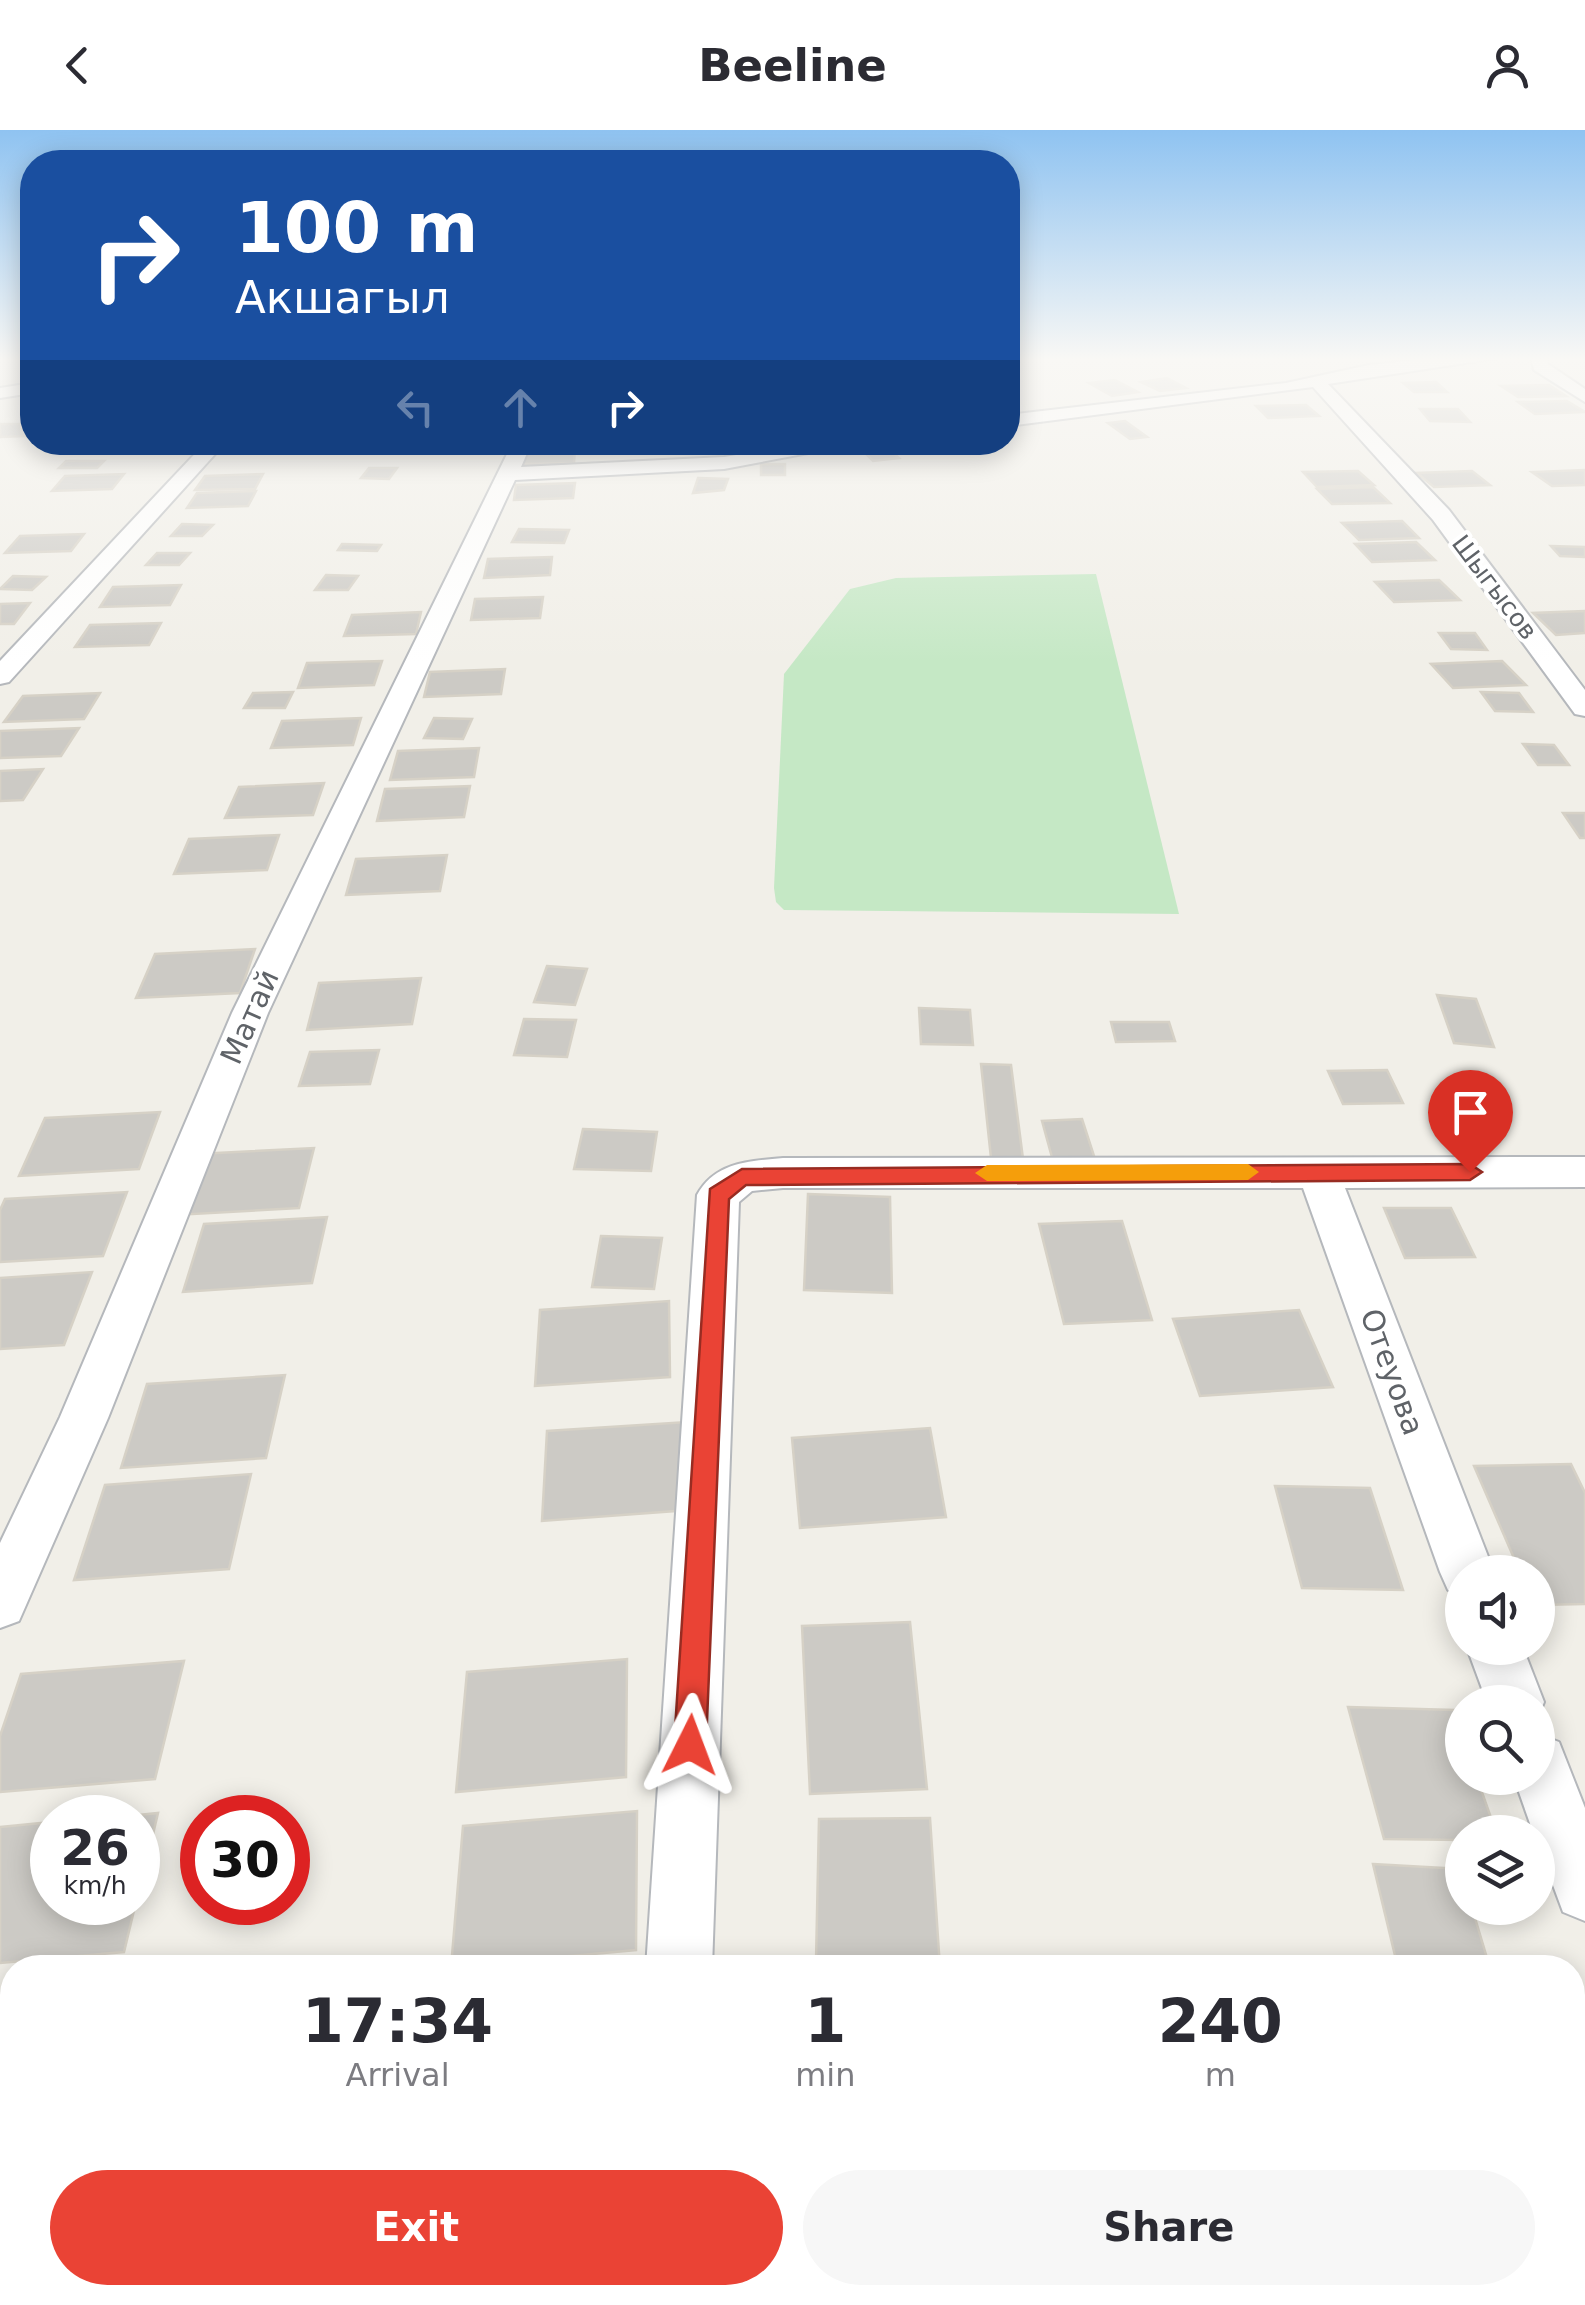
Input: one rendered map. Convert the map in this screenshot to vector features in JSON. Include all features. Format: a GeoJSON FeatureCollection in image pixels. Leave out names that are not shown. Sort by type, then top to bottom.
{"type":"FeatureCollection","features":[{"type":"Feature","properties":{"kind":"street"},"geometry":{"type":"LineString","coordinates":[[0,676],[200,460]]}},
{"type":"Feature","properties":{"kind":"street","name":"Матай"},"geometry":{"type":"LineString","coordinates":[[0,1602],[84,1418],[250,1013],[515,460]]}},
{"type":"Feature","properties":{"kind":"street"},"geometry":{"type":"LineString","coordinates":[[568,460],[724,464],[751,460]]}},
{"type":"Feature","properties":{"kind":"street","name":"Шыгысов"},"geometry":{"type":"LineString","coordinates":[[1389,460],[1441,515],[1585,708]]}},
{"type":"Feature","properties":{"kind":"street","name":"Отеуова"},"geometry":{"type":"LineString","coordinates":[[1318,1172],[1461,1555]]}},
{"type":"Feature","properties":{"kind":"street"},"geometry":{"type":"LineString","coordinates":[[680,1955],[718,1195],[742,1177],[783,1174],[1585,1172]]}},
{"type":"Feature","properties":{"kind":"street"},"geometry":{"type":"LineString","coordinates":[[1550,1795],[1585,1890]]}},
{"type":"Feature","properties":{"kind":"green space"},"geometry":{"type":"Polygon","coordinates":[[[1096,574],[1179,914],[784,910],[776,902],[774,888],[784,674],[850,589],[896,578],[1096,574]]]}},
{"type":"Feature","properties":{"kind":"building"},"geometry":{"type":"Polygon","coordinates":[[[518,460],[574,460],[574,463],[517,464],[518,460]]]}},
{"type":"Feature","properties":{"kind":"building"},"geometry":{"type":"Polygon","coordinates":[[[66,461],[104,461],[97,468],[59,468],[66,461]]]}},
{"type":"Feature","properties":{"kind":"building"},"geometry":{"type":"Polygon","coordinates":[[[761,464],[785,464],[785,475],[761,475],[761,464]]]}},
{"type":"Feature","properties":{"kind":"building"},"geometry":{"type":"Polygon","coordinates":[[[369,468],[397,468],[389,479],[361,478],[369,468]]]}},
{"type":"Feature","properties":{"kind":"building"},"geometry":{"type":"Polygon","coordinates":[[[1585,470],[1585,485],[1552,486],[1532,472],[1585,470]]]}},
{"type":"Feature","properties":{"kind":"building"},"geometry":{"type":"Polygon","coordinates":[[[1358,471],[1374,485],[1317,487],[1303,472],[1358,471]]]}},
{"type":"Feature","properties":{"kind":"building"},"geometry":{"type":"Polygon","coordinates":[[[1472,471],[1490,485],[1434,487],[1417,473],[1472,471]]]}},
{"type":"Feature","properties":{"kind":"building"},"geometry":{"type":"Polygon","coordinates":[[[124,474],[112,489],[52,491],[65,476],[124,474]]]}},
{"type":"Feature","properties":{"kind":"building"},"geometry":{"type":"Polygon","coordinates":[[[263,474],[255,489],[195,490],[205,476],[263,474]]]}},
{"type":"Feature","properties":{"kind":"building"},"geometry":{"type":"Polygon","coordinates":[[[698,478],[728,479],[724,490],[693,493],[698,478]]]}},
{"type":"Feature","properties":{"kind":"building"},"geometry":{"type":"Polygon","coordinates":[[[575,483],[573,498],[514,500],[516,485],[575,483]]]}},
{"type":"Feature","properties":{"kind":"building"},"geometry":{"type":"Polygon","coordinates":[[[1373,487],[1390,503],[1332,504],[1317,489],[1373,487]]]}},
{"type":"Feature","properties":{"kind":"building"},"geometry":{"type":"Polygon","coordinates":[[[256,491],[248,506],[187,508],[197,493],[256,491]]]}},
{"type":"Feature","properties":{"kind":"building"},"geometry":{"type":"Polygon","coordinates":[[[1402,521],[1419,538],[1359,540],[1342,523],[1402,521]]]}},
{"type":"Feature","properties":{"kind":"building"},"geometry":{"type":"Polygon","coordinates":[[[182,524],[213,525],[202,536],[171,536],[182,524]]]}},
{"type":"Feature","properties":{"kind":"building"},"geometry":{"type":"Polygon","coordinates":[[[519,529],[569,530],[564,543],[512,542],[519,529]]]}},
{"type":"Feature","properties":{"kind":"building"},"geometry":{"type":"Polygon","coordinates":[[[84,534],[71,551],[5,553],[20,536],[84,534]]]}},
{"type":"Feature","properties":{"kind":"building"},"geometry":{"type":"Polygon","coordinates":[[[1416,542],[1435,560],[1372,562],[1355,544],[1416,542]]]}},
{"type":"Feature","properties":{"kind":"building"},"geometry":{"type":"Polygon","coordinates":[[[342,544],[381,545],[377,551],[338,550],[342,544]]]}},
{"type":"Feature","properties":{"kind":"building"},"geometry":{"type":"Polygon","coordinates":[[[1551,546],[1585,547],[1585,557],[1560,556],[1551,546]]]}},
{"type":"Feature","properties":{"kind":"building"},"geometry":{"type":"Polygon","coordinates":[[[157,553],[190,553],[179,565],[146,565],[157,553]]]}},
{"type":"Feature","properties":{"kind":"building"},"geometry":{"type":"Polygon","coordinates":[[[552,557],[550,575],[484,578],[488,559],[552,557]]]}},
{"type":"Feature","properties":{"kind":"building"},"geometry":{"type":"Polygon","coordinates":[[[326,575],[358,576],[348,590],[315,590],[326,575]]]}},
{"type":"Feature","properties":{"kind":"building"},"geometry":{"type":"Polygon","coordinates":[[[13,576],[46,577],[32,590],[0,589],[13,576]]]}},
{"type":"Feature","properties":{"kind":"building"},"geometry":{"type":"Polygon","coordinates":[[[1439,580],[1460,600],[1394,602],[1375,582],[1439,580]]]}},
{"type":"Feature","properties":{"kind":"building"},"geometry":{"type":"Polygon","coordinates":[[[181,585],[170,605],[100,607],[113,587],[181,585]]]}},
{"type":"Feature","properties":{"kind":"building"},"geometry":{"type":"Polygon","coordinates":[[[543,597],[540,618],[471,620],[475,599],[543,597]]]}},
{"type":"Feature","properties":{"kind":"building"},"geometry":{"type":"Polygon","coordinates":[[[30,603],[14,624],[0,624],[0,604],[30,603]]]}},
{"type":"Feature","properties":{"kind":"building"},"geometry":{"type":"Polygon","coordinates":[[[1585,611],[1585,633],[1556,635],[1533,613],[1585,611]]]}},
{"type":"Feature","properties":{"kind":"building"},"geometry":{"type":"Polygon","coordinates":[[[421,612],[416,634],[344,636],[352,615],[421,612]]]}},
{"type":"Feature","properties":{"kind":"building"},"geometry":{"type":"Polygon","coordinates":[[[161,623],[149,645],[75,647],[90,625],[161,623]]]}},
{"type":"Feature","properties":{"kind":"building"},"geometry":{"type":"Polygon","coordinates":[[[1439,633],[1475,633],[1487,650],[1451,649],[1439,633]]]}},
{"type":"Feature","properties":{"kind":"building"},"geometry":{"type":"Polygon","coordinates":[[[382,661],[374,685],[298,688],[307,663],[382,661]]]}},
{"type":"Feature","properties":{"kind":"building"},"geometry":{"type":"Polygon","coordinates":[[[1502,661],[1526,685],[1453,688],[1431,664],[1502,661]]]}},
{"type":"Feature","properties":{"kind":"building"},"geometry":{"type":"Polygon","coordinates":[[[505,669],[501,694],[424,697],[430,672],[505,669]]]}},
{"type":"Feature","properties":{"kind":"building"},"geometry":{"type":"Polygon","coordinates":[[[293,692],[285,708],[244,708],[253,693],[293,692]]]}},
{"type":"Feature","properties":{"kind":"building"},"geometry":{"type":"Polygon","coordinates":[[[1481,692],[1519,693],[1533,712],[1495,711],[1481,692]]]}},
{"type":"Feature","properties":{"kind":"building"},"geometry":{"type":"Polygon","coordinates":[[[100,693],[84,719],[4,722],[23,696],[100,693]]]}},
{"type":"Feature","properties":{"kind":"building"},"geometry":{"type":"Polygon","coordinates":[[[361,718],[353,745],[271,748],[282,721],[361,718]]]}},
{"type":"Feature","properties":{"kind":"building"},"geometry":{"type":"Polygon","coordinates":[[[434,718],[472,719],[463,739],[424,738],[434,718]]]}},
{"type":"Feature","properties":{"kind":"building"},"geometry":{"type":"Polygon","coordinates":[[[79,728],[61,756],[0,758],[0,731],[79,728]]]}},
{"type":"Feature","properties":{"kind":"building"},"geometry":{"type":"Polygon","coordinates":[[[1523,744],[1554,745],[1569,765],[1538,765],[1523,744]]]}},
{"type":"Feature","properties":{"kind":"building"},"geometry":{"type":"Polygon","coordinates":[[[479,748],[474,777],[390,780],[398,751],[479,748]]]}},
{"type":"Feature","properties":{"kind":"building"},"geometry":{"type":"Polygon","coordinates":[[[43,769],[23,800],[0,801],[0,771],[43,769]]]}},
{"type":"Feature","properties":{"kind":"building"},"geometry":{"type":"Polygon","coordinates":[[[324,783],[313,815],[225,818],[239,787],[324,783]]]}},
{"type":"Feature","properties":{"kind":"building"},"geometry":{"type":"Polygon","coordinates":[[[470,786],[464,817],[377,821],[385,789],[470,786]]]}},
{"type":"Feature","properties":{"kind":"building"},"geometry":{"type":"Polygon","coordinates":[[[1563,813],[1585,813],[1585,838],[1580,838],[1563,813]]]}},
{"type":"Feature","properties":{"kind":"building"},"geometry":{"type":"Polygon","coordinates":[[[279,835],[267,870],[174,874],[189,839],[279,835]]]}},
{"type":"Feature","properties":{"kind":"building"},"geometry":{"type":"Polygon","coordinates":[[[447,855],[440,891],[346,895],[356,859],[447,855]]]}},
{"type":"Feature","properties":{"kind":"building"},"geometry":{"type":"Polygon","coordinates":[[[255,949],[240,993],[136,998],[155,954],[255,949]]]}},
{"type":"Feature","properties":{"kind":"building"},"geometry":{"type":"Polygon","coordinates":[[[547,966],[587,969],[575,1005],[534,1002],[547,966]]]}},
{"type":"Feature","properties":{"kind":"building"},"geometry":{"type":"Polygon","coordinates":[[[421,978],[412,1024],[307,1030],[319,983],[421,978]]]}},
{"type":"Feature","properties":{"kind":"building"},"geometry":{"type":"Polygon","coordinates":[[[1437,995],[1476,999],[1494,1047],[1454,1043],[1437,995]]]}},
{"type":"Feature","properties":{"kind":"building"},"geometry":{"type":"Polygon","coordinates":[[[919,1008],[970,1010],[973,1045],[921,1044],[919,1008]]]}},
{"type":"Feature","properties":{"kind":"building"},"geometry":{"type":"Polygon","coordinates":[[[524,1019],[576,1020],[567,1057],[514,1055],[524,1019]]]}},
{"type":"Feature","properties":{"kind":"building"},"geometry":{"type":"Polygon","coordinates":[[[1111,1022],[1169,1022],[1175,1041],[1116,1042],[1111,1022]]]}},
{"type":"Feature","properties":{"kind":"building"},"geometry":{"type":"Polygon","coordinates":[[[379,1050],[370,1084],[299,1086],[310,1052],[379,1050]]]}},
{"type":"Feature","properties":{"kind":"building"},"geometry":{"type":"Polygon","coordinates":[[[981,1064],[1011,1065],[1023,1159],[991,1158],[981,1064]]]}},
{"type":"Feature","properties":{"kind":"building"},"geometry":{"type":"Polygon","coordinates":[[[1387,1070],[1403,1103],[1343,1104],[1328,1071],[1387,1070]]]}},
{"type":"Feature","properties":{"kind":"building"},"geometry":{"type":"Polygon","coordinates":[[[160,1112],[139,1169],[19,1176],[45,1118],[160,1112]]]}},
{"type":"Feature","properties":{"kind":"building"},"geometry":{"type":"Polygon","coordinates":[[[1082,1119],[1095,1159],[1053,1161],[1042,1121],[1082,1119]]]}},
{"type":"Feature","properties":{"kind":"building"},"geometry":{"type":"Polygon","coordinates":[[[583,1129],[657,1132],[651,1171],[574,1169],[583,1129]]]}},
{"type":"Feature","properties":{"kind":"building"},"geometry":{"type":"Polygon","coordinates":[[[314,1148],[299,1208],[176,1215],[197,1154],[314,1148]]]}},
{"type":"Feature","properties":{"kind":"building"},"geometry":{"type":"Polygon","coordinates":[[[127,1192],[103,1256],[0,1262],[0,1210],[5,1199],[127,1192]]]}},
{"type":"Feature","properties":{"kind":"building"},"geometry":{"type":"Polygon","coordinates":[[[808,1194],[890,1197],[892,1293],[804,1290],[808,1194]]]}},
{"type":"Feature","properties":{"kind":"building"},"geometry":{"type":"Polygon","coordinates":[[[1384,1208],[1451,1208],[1475,1257],[1405,1258],[1384,1208]]]}},
{"type":"Feature","properties":{"kind":"building"},"geometry":{"type":"Polygon","coordinates":[[[327,1217],[312,1283],[183,1292],[204,1224],[327,1217]]]}},
{"type":"Feature","properties":{"kind":"building"},"geometry":{"type":"Polygon","coordinates":[[[1122,1221],[1152,1320],[1064,1324],[1039,1224],[1122,1221]]]}},
{"type":"Feature","properties":{"kind":"building"},"geometry":{"type":"Polygon","coordinates":[[[601,1236],[662,1238],[654,1289],[592,1287],[601,1236]]]}},
{"type":"Feature","properties":{"kind":"building"},"geometry":{"type":"Polygon","coordinates":[[[92,1272],[64,1345],[0,1349],[0,1278],[92,1272]]]}},
{"type":"Feature","properties":{"kind":"building"},"geometry":{"type":"Polygon","coordinates":[[[669,1301],[670,1377],[535,1386],[540,1310],[669,1301]]]}},
{"type":"Feature","properties":{"kind":"building"},"geometry":{"type":"Polygon","coordinates":[[[1299,1310],[1333,1387],[1200,1396],[1173,1319],[1299,1310]]]}},
{"type":"Feature","properties":{"kind":"building"},"geometry":{"type":"Polygon","coordinates":[[[285,1375],[266,1458],[121,1468],[147,1384],[285,1375]]]}},
{"type":"Feature","properties":{"kind":"building"},"geometry":{"type":"Polygon","coordinates":[[[687,1422],[689,1510],[542,1521],[547,1431],[687,1422]]]}},
{"type":"Feature","properties":{"kind":"building"},"geometry":{"type":"Polygon","coordinates":[[[930,1428],[946,1517],[800,1528],[792,1438],[930,1428]]]}},
{"type":"Feature","properties":{"kind":"building"},"geometry":{"type":"Polygon","coordinates":[[[1571,1464],[1585,1493],[1585,1604],[1555,1605],[1555,1555],[1513,1555],[1474,1466],[1571,1464]]]}},
{"type":"Feature","properties":{"kind":"building"},"geometry":{"type":"Polygon","coordinates":[[[251,1474],[229,1569],[74,1580],[105,1485],[251,1474]]]}},
{"type":"Feature","properties":{"kind":"building"},"geometry":{"type":"Polygon","coordinates":[[[1275,1486],[1370,1488],[1403,1590],[1302,1588],[1275,1486]]]}},
{"type":"Feature","properties":{"kind":"building"},"geometry":{"type":"Polygon","coordinates":[[[910,1622],[927,1789],[810,1794],[802,1626],[910,1622]]]}},
{"type":"Feature","properties":{"kind":"building"},"geometry":{"type":"Polygon","coordinates":[[[627,1659],[626,1777],[456,1792],[467,1672],[627,1659]]]}},
{"type":"Feature","properties":{"kind":"building"},"geometry":{"type":"Polygon","coordinates":[[[184,1661],[155,1779],[0,1792],[0,1736],[21,1674],[184,1661]]]}},
{"type":"Feature","properties":{"kind":"building"},"geometry":{"type":"Polygon","coordinates":[[[1348,1707],[1445,1710],[1445,1795],[1483,1795],[1490,1815],[1445,1815],[1445,1840],[1384,1839],[1348,1707]]]}},
{"type":"Feature","properties":{"kind":"building"},"geometry":{"type":"Polygon","coordinates":[[[637,1811],[636,1950],[582,1955],[452,1955],[463,1826],[637,1811]]]}},
{"type":"Feature","properties":{"kind":"building"},"geometry":{"type":"Polygon","coordinates":[[[930,1818],[939,1955],[816,1955],[819,1819],[930,1818]]]}},
{"type":"Feature","properties":{"kind":"building"},"geometry":{"type":"Polygon","coordinates":[[[30,1824],[30,1925],[130,1925],[124,1952],[0,1955],[0,1827],[30,1824]]]}},
{"type":"Feature","properties":{"kind":"building"},"geometry":{"type":"Polygon","coordinates":[[[1373,1864],[1445,1868],[1445,1925],[1477,1925],[1486,1955],[1395,1955],[1373,1864]]]}},
{"type":"Feature","properties":{"kind":"slow traffic"},"geometry":{"type":"LineString","coordinates":[[987,1173],[1248,1172]]}},
{"type":"Feature","properties":{"kind":"route"},"geometry":{"type":"LineString","coordinates":[[690,1745],[718,1195],[742,1177],[1470,1172]]}}]}
